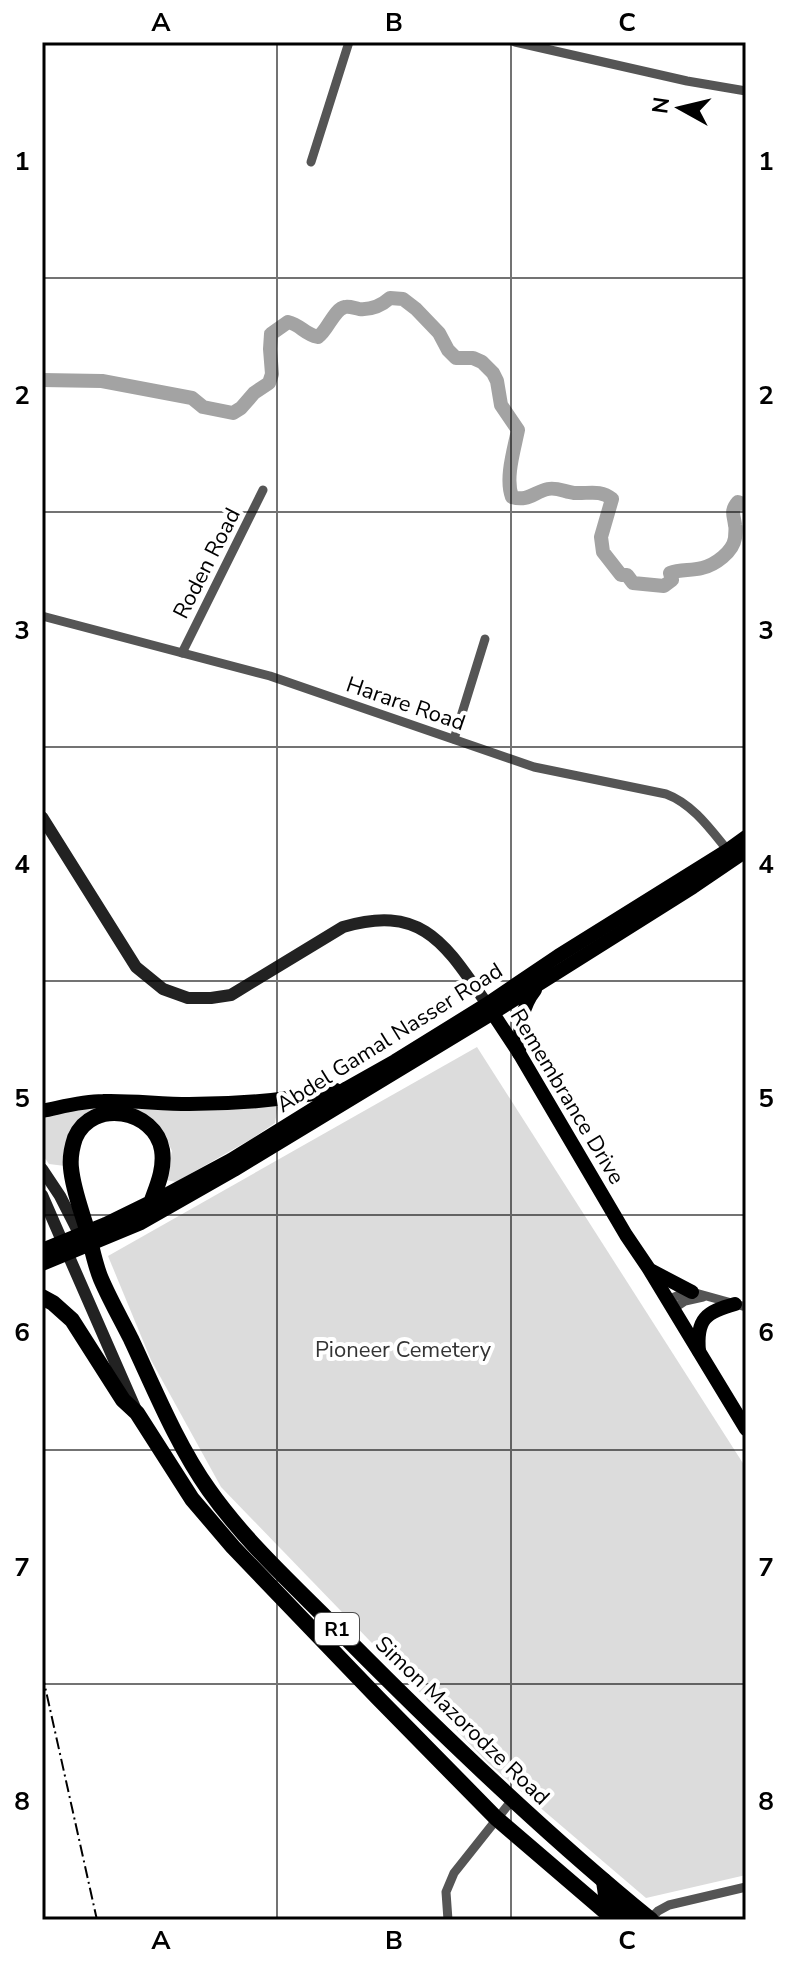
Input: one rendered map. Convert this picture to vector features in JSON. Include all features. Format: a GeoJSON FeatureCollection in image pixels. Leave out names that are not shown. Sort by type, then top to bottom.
{"type":"FeatureCollection","features":[{"type":"Feature","properties":{"kind":"highway"},"geometry":{"type":"LineString","coordinates":[[100,1276],[71,1166],[78,1133],[93,1119],[103,1114],[124,1113],[148,1125],[156,1136],[162,1147],[163,1160],[151,1203]]}},
{"type":"Feature","properties":{"kind":"highway","name":"Abdel Gamal Nasser Road"},"geometry":{"type":"LineString","coordinates":[[45,1257],[110,1230],[151,1203]]}},
{"type":"Feature","properties":{"kind":"highway","name":"Simon Mazorodze Road"},"geometry":{"type":"LineString","coordinates":[[100,1276],[181,1442],[223,1510],[260,1552],[392,1685],[512,1800],[650,1920]]}},
{"type":"Feature","properties":{"kind":"highway"},"geometry":{"type":"LineString","coordinates":[[42,1297],[72,1320],[123,1400],[137,1413]]}},
{"type":"Feature","properties":{"kind":"highway","name":"Simon Mazorodze Road"},"geometry":{"type":"LineString","coordinates":[[137,1413],[211,1524],[496,1818],[615,1920]]}},
{"type":"Feature","properties":{"kind":"highway"},"geometry":{"type":"LineString","coordinates":[[604,1879],[606,1895],[631,1920]]}},
{"type":"Feature","properties":{"kind":"main road","name":"Abdel Gamal Nasser Road"},"geometry":{"type":"LineString","coordinates":[[151,1203],[231,1160],[347,1088],[540,983],[736,854],[746,837]]}},
{"type":"Feature","properties":{"kind":"main road","name":"Abdel Gamal Nasser Road"},"geometry":{"type":"LineString","coordinates":[[110,1230],[141,1223],[234,1170],[490,1009],[558,956],[736,854]]}},
{"type":"Feature","properties":{"kind":"main road"},"geometry":{"type":"LineString","coordinates":[[519,1053],[520,1025],[526,1002],[540,983]]}},
{"type":"Feature","properties":{"kind":"main road","name":"Remembrance Drive"},"geometry":{"type":"LineString","coordinates":[[490,1009],[746,1429]]}},
{"type":"Feature","properties":{"kind":"main road"},"geometry":{"type":"LineString","coordinates":[[42,1111],[103,1101],[187,1104],[261,1102],[347,1088]]}},
{"type":"Feature","properties":{"kind":"main road"},"geometry":{"type":"LineString","coordinates":[[649,1269],[699,1294]]}},
{"type":"Feature","properties":{"kind":"main road"},"geometry":{"type":"LineString","coordinates":[[700,1355],[698,1336],[704,1319],[716,1309],[741,1306]]}},
{"type":"Feature","properties":{"kind":"street"},"geometry":{"type":"LineString","coordinates":[[311,162],[349,42]]}},
{"type":"Feature","properties":{"kind":"street"},"geometry":{"type":"LineString","coordinates":[[515,42],[687,81],[746,91]]}},
{"type":"Feature","properties":{"kind":"street","name":"Roden Road"},"geometry":{"type":"LineString","coordinates":[[182,653],[263,490]]}},
{"type":"Feature","properties":{"kind":"street","name":"Harare Road"},"geometry":{"type":"LineString","coordinates":[[42,616],[270,676],[534,767],[672,796],[696,814],[736,854]]}},
{"type":"Feature","properties":{"kind":"street"},"geometry":{"type":"LineString","coordinates":[[454,739],[485,639]]}},
{"type":"Feature","properties":{"kind":"street","name":"Remembrance Drive"},"geometry":{"type":"LineString","coordinates":[[42,817],[136,967],[163,989],[188,998],[231,995],[343,927],[362,921],[386,919],[417,927],[437,939],[490,1009]]}},
{"type":"Feature","properties":{"kind":"street","name":"Simon Mazorodze Road"},"geometry":{"type":"LineString","coordinates":[[42,1169],[68,1211],[100,1276]]}},
{"type":"Feature","properties":{"kind":"street","name":"Simon Mazorodze Road"},"geometry":{"type":"LineString","coordinates":[[42,1195],[137,1413]]}},
{"type":"Feature","properties":{"kind":"street"},"geometry":{"type":"LineString","coordinates":[[670,1304],[682,1294],[699,1294],[741,1306]]}},
{"type":"Feature","properties":{"kind":"street"},"geometry":{"type":"LineString","coordinates":[[448,1920],[445,1903],[448,1883],[512,1800]]}},
{"type":"Feature","properties":{"kind":"street","name":"Simon Mazorodze Road"},"geometry":{"type":"LineString","coordinates":[[650,1920],[669,1905],[746,1887]]}},
{"type":"Feature","properties":{"kind":"green space","name":"Pioneer Cemetery"},"geometry":{"type":"Polygon","coordinates":[[[477,1047],[746,1468],[746,1875],[646,1898],[489,1764],[221,1487],[151,1360],[108,1256],[477,1047]]]}},
{"type":"Feature","properties":{"kind":"green space"},"geometry":{"type":"Polygon","coordinates":[[[88,1106],[278,1106],[275,1123],[176,1182],[166,1180],[172,1151],[164,1134],[95,1113],[65,1166],[49,1164],[42,1154],[42,1116],[88,1106]]]}},
{"type":"Feature","properties":{"kind":"waterway"},"geometry":{"type":"LineString","coordinates":[[42,380],[102,381],[192,398],[203,407],[233,413],[269,383],[272,374],[271,334],[288,322],[318,337],[341,309],[368,309],[390,298],[403,299],[439,333],[456,358],[473,358],[493,373],[501,405],[518,430],[510,473],[512,497],[527,497],[543,490],[558,489],[598,493],[612,499],[601,537],[603,552],[621,575],[627,575],[633,583],[664,586],[672,580],[670,573],[702,568],[718,561],[734,543],[734,508],[738,502],[746,505]]}},
{"type":"Feature","properties":{"kind":"railway"},"geometry":{"type":"LineString","coordinates":[[42,1673],[97,1920]]}}]}
